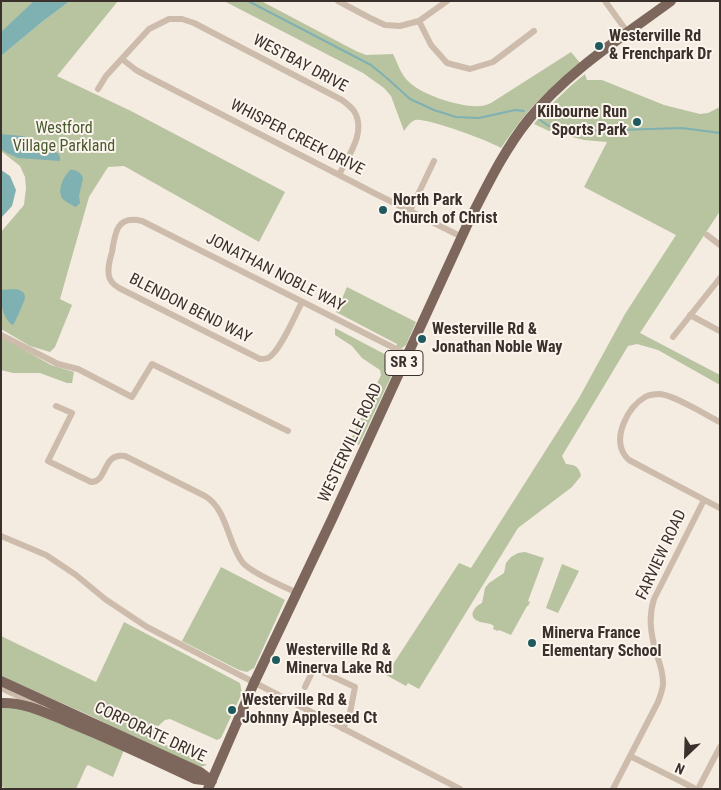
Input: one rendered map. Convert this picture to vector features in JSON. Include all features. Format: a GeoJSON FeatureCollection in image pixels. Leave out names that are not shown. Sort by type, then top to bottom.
{"type":"FeatureCollection","features":[{"type":"Feature","properties":{"kind":"main road","name":"WESTERVILLE ROAD"},"geometry":{"type":"LineString","coordinates":[[210,785],[254,683],[462,237],[488,184],[510,146],[530,119],[554,92],[580,69],[671,1]]}},
{"type":"Feature","properties":{"kind":"main road","name":"CORPORATE DRIVE"},"geometry":{"type":"LineString","coordinates":[[2,682],[200,772],[210,785]]}},
{"type":"Feature","properties":{"kind":"main road"},"geometry":{"type":"LineString","coordinates":[[1,703],[28,706],[105,737]]}},
{"type":"Feature","properties":{"kind":"main road","name":"CORPORATE DRIVE"},"geometry":{"type":"LineString","coordinates":[[105,737],[210,785]]}},
{"type":"Feature","properties":{"kind":"street"},"geometry":{"type":"LineString","coordinates":[[338,1],[384,25],[400,26],[419,21],[446,1]]}},
{"type":"Feature","properties":{"kind":"street"},"geometry":{"type":"LineString","coordinates":[[605,1],[628,32]]}},
{"type":"Feature","properties":{"kind":"street","name":"WESTBAY DRIVE"},"geometry":{"type":"LineString","coordinates":[[122,59],[149,29],[169,19],[182,18],[342,100],[353,110],[359,124],[357,138],[339,175]]}},
{"type":"Feature","properties":{"kind":"street"},"geometry":{"type":"LineString","coordinates":[[419,21],[431,45],[447,63],[470,69],[492,62],[534,31]]}},
{"type":"Feature","properties":{"kind":"street"},"geometry":{"type":"LineString","coordinates":[[98,89],[106,76],[122,59]]}},
{"type":"Feature","properties":{"kind":"street","name":"WHISPER CREEK DRIVE"},"geometry":{"type":"LineString","coordinates":[[122,59],[147,76],[462,237]]}},
{"type":"Feature","properties":{"kind":"street"},"geometry":{"type":"LineString","coordinates":[[410,211],[434,162]]}},
{"type":"Feature","properties":{"kind":"street","name":"JONATHAN NOBLE WAY"},"geometry":{"type":"LineString","coordinates":[[128,220],[134,219],[142,222],[408,355]]}},
{"type":"Feature","properties":{"kind":"street","name":"BLENDON BEND WAY"},"geometry":{"type":"LineString","coordinates":[[128,220],[118,227],[115,235],[109,268],[109,276],[112,283],[253,356],[266,359],[279,348],[302,302]]}},
{"type":"Feature","properties":{"kind":"street"},"geometry":{"type":"LineString","coordinates":[[707,235],[720,244]]}},
{"type":"Feature","properties":{"kind":"street"},"geometry":{"type":"LineString","coordinates":[[673,337],[720,278]]}},
{"type":"Feature","properties":{"kind":"street"},"geometry":{"type":"LineString","coordinates":[[690,315],[720,331]]}},
{"type":"Feature","properties":{"kind":"street"},"geometry":{"type":"LineString","coordinates":[[1,335],[58,364],[78,369],[132,396],[152,364],[288,431]]}},
{"type":"Feature","properties":{"kind":"street"},"geometry":{"type":"LineString","coordinates":[[720,422],[671,397],[650,395],[641,400],[631,410],[625,420],[620,438],[624,454],[629,460],[720,508]]}},
{"type":"Feature","properties":{"kind":"street"},"geometry":{"type":"LineString","coordinates":[[56,406],[72,413],[48,461],[91,482],[97,482],[111,460],[119,455],[130,458],[205,496],[219,511],[239,557],[244,564],[297,593]]}},
{"type":"Feature","properties":{"kind":"street","name":"FARVIEW ROAD"},"geometry":{"type":"LineString","coordinates":[[613,789],[658,702],[663,684],[661,667],[651,631],[650,616],[654,599],[704,500]]}},
{"type":"Feature","properties":{"kind":"street"},"geometry":{"type":"LineString","coordinates":[[1,536],[46,555],[76,575],[105,599],[147,627],[460,789]]}},
{"type":"Feature","properties":{"kind":"street"},"geometry":{"type":"LineString","coordinates":[[305,687],[314,668],[355,687],[350,713],[343,729]]}},
{"type":"Feature","properties":{"kind":"street","name":"CORPORATE DRIVE"},"geometry":{"type":"LineString","coordinates":[[2,682],[105,737]]}},
{"type":"Feature","properties":{"kind":"street"},"geometry":{"type":"LineString","coordinates":[[630,756],[697,789],[720,747]]}},
{"type":"Feature","properties":{"kind":"green space"},"geometry":{"type":"Polygon","coordinates":[[[1,1],[45,1],[1,46],[1,1]]]}},
{"type":"Feature","properties":{"kind":"green space","name":"Westford Village Parkland"},"geometry":{"type":"Polygon","coordinates":[[[70,1],[118,1],[57,76],[131,111],[285,192],[259,242],[124,166],[108,167],[89,197],[60,299],[72,305],[55,347],[50,352],[30,346],[1,329],[1,232],[24,205],[26,188],[25,177],[20,166],[1,151],[1,56],[70,1]]]}},
{"type":"Feature","properties":{"kind":"green space"},"geometry":{"type":"Polygon","coordinates":[[[224,1],[261,1],[356,51],[366,55],[393,54],[404,76],[415,87],[432,96],[463,105],[481,106],[491,103],[571,52],[580,63],[533,106],[501,148],[458,130],[421,120],[413,121],[404,131],[391,96],[384,88],[363,73],[224,1]]]}},
{"type":"Feature","properties":{"kind":"green space"},"geometry":{"type":"Polygon","coordinates":[[[585,74],[587,80],[602,80],[664,105],[700,114],[708,113],[720,107],[720,211],[640,333],[720,375],[720,385],[658,350],[637,344],[628,346],[562,456],[566,464],[575,466],[579,470],[581,476],[572,487],[518,528],[419,689],[408,683],[406,686],[386,675],[459,563],[471,568],[579,398],[625,314],[676,235],[584,187],[607,142],[584,140],[549,131],[534,124],[558,98],[585,74]]]}},
{"type":"Feature","properties":{"kind":"green space"},"geometry":{"type":"Polygon","coordinates":[[[347,287],[416,322],[406,345],[402,348],[396,347],[397,344],[336,312],[347,287]]]}},
{"type":"Feature","properties":{"kind":"green space"},"geometry":{"type":"Polygon","coordinates":[[[335,328],[390,357],[392,355],[397,361],[359,445],[350,441],[381,375],[380,370],[362,358],[352,346],[335,335],[335,328]]]}},
{"type":"Feature","properties":{"kind":"green space"},"geometry":{"type":"Polygon","coordinates":[[[1,337],[51,365],[74,372],[72,383],[40,373],[13,373],[1,370],[1,337]]]}},
{"type":"Feature","properties":{"kind":"green space"},"geometry":{"type":"Polygon","coordinates":[[[525,552],[544,558],[528,601],[530,602],[511,635],[493,629],[494,626],[490,624],[478,621],[473,616],[473,611],[482,603],[485,588],[489,583],[504,573],[506,563],[511,557],[525,552]]]}},
{"type":"Feature","properties":{"kind":"green space"},"geometry":{"type":"Polygon","coordinates":[[[562,564],[579,571],[558,613],[546,608],[562,564]]]}},
{"type":"Feature","properties":{"kind":"green space"},"geometry":{"type":"Polygon","coordinates":[[[221,567],[285,600],[254,668],[247,672],[239,670],[182,641],[221,567]]]}},
{"type":"Feature","properties":{"kind":"green space"},"geometry":{"type":"Polygon","coordinates":[[[124,622],[240,683],[242,693],[221,738],[217,740],[170,719],[165,720],[156,728],[152,738],[207,765],[200,767],[1,676],[1,636],[96,682],[124,622]]]}},
{"type":"Feature","properties":{"kind":"green space"},"geometry":{"type":"Polygon","coordinates":[[[1,706],[24,709],[124,750],[113,777],[88,765],[76,789],[6,789],[1,786],[1,706]]]}},
{"type":"Feature","properties":{"kind":"water"},"geometry":{"type":"Polygon","coordinates":[[[34,1],[70,1],[1,56],[1,32],[34,1]]]}},
{"type":"Feature","properties":{"kind":"water"},"geometry":{"type":"Polygon","coordinates":[[[1,134],[26,137],[37,152],[56,152],[59,154],[60,161],[18,158],[7,153],[1,149],[1,134]]]}},
{"type":"Feature","properties":{"kind":"water"},"geometry":{"type":"Polygon","coordinates":[[[1,170],[10,176],[16,190],[12,206],[1,218],[1,170]]]}},
{"type":"Feature","properties":{"kind":"water"},"geometry":{"type":"Polygon","coordinates":[[[70,170],[78,172],[83,178],[79,196],[80,203],[76,207],[62,198],[60,191],[62,183],[70,170]]]}},
{"type":"Feature","properties":{"kind":"water"},"geometry":{"type":"Polygon","coordinates":[[[1,290],[22,291],[25,295],[22,306],[12,325],[4,313],[1,290]]]}},
{"type":"Feature","properties":{"kind":"waterway"},"geometry":{"type":"LineString","coordinates":[[248,1],[371,65],[410,99],[434,110],[456,117],[479,118],[515,110],[524,111]]}},
{"type":"Feature","properties":{"kind":"waterway"},"geometry":{"type":"LineString","coordinates":[[540,120],[549,126],[587,131],[682,128],[720,133]]}},
{"type":"Feature","properties":{"kind":"place","name":"Westerville Rd & Frenchpark Dr"},"geometry":{"type":"Point","coordinates":[599,46]}},
{"type":"Feature","properties":{"kind":"place","name":"Kilbourne Run Sports Park"},"geometry":{"type":"Point","coordinates":[637,122]}},
{"type":"Feature","properties":{"kind":"place","name":"North Park Church of Christ"},"geometry":{"type":"Point","coordinates":[383,210]}},
{"type":"Feature","properties":{"kind":"place","name":"Westerville Rd & Jonathan Noble Way"},"geometry":{"type":"Point","coordinates":[422,339]}},
{"type":"Feature","properties":{"kind":"place","name":"Minerva France Elementary School"},"geometry":{"type":"Point","coordinates":[532,643]}},
{"type":"Feature","properties":{"kind":"place","name":"Westerville Rd & Minerva Lake Rd"},"geometry":{"type":"Point","coordinates":[276,660]}},
{"type":"Feature","properties":{"kind":"place","name":"Westerville Rd & Johnny Appleseed Ct"},"geometry":{"type":"Point","coordinates":[232,710]}}]}
